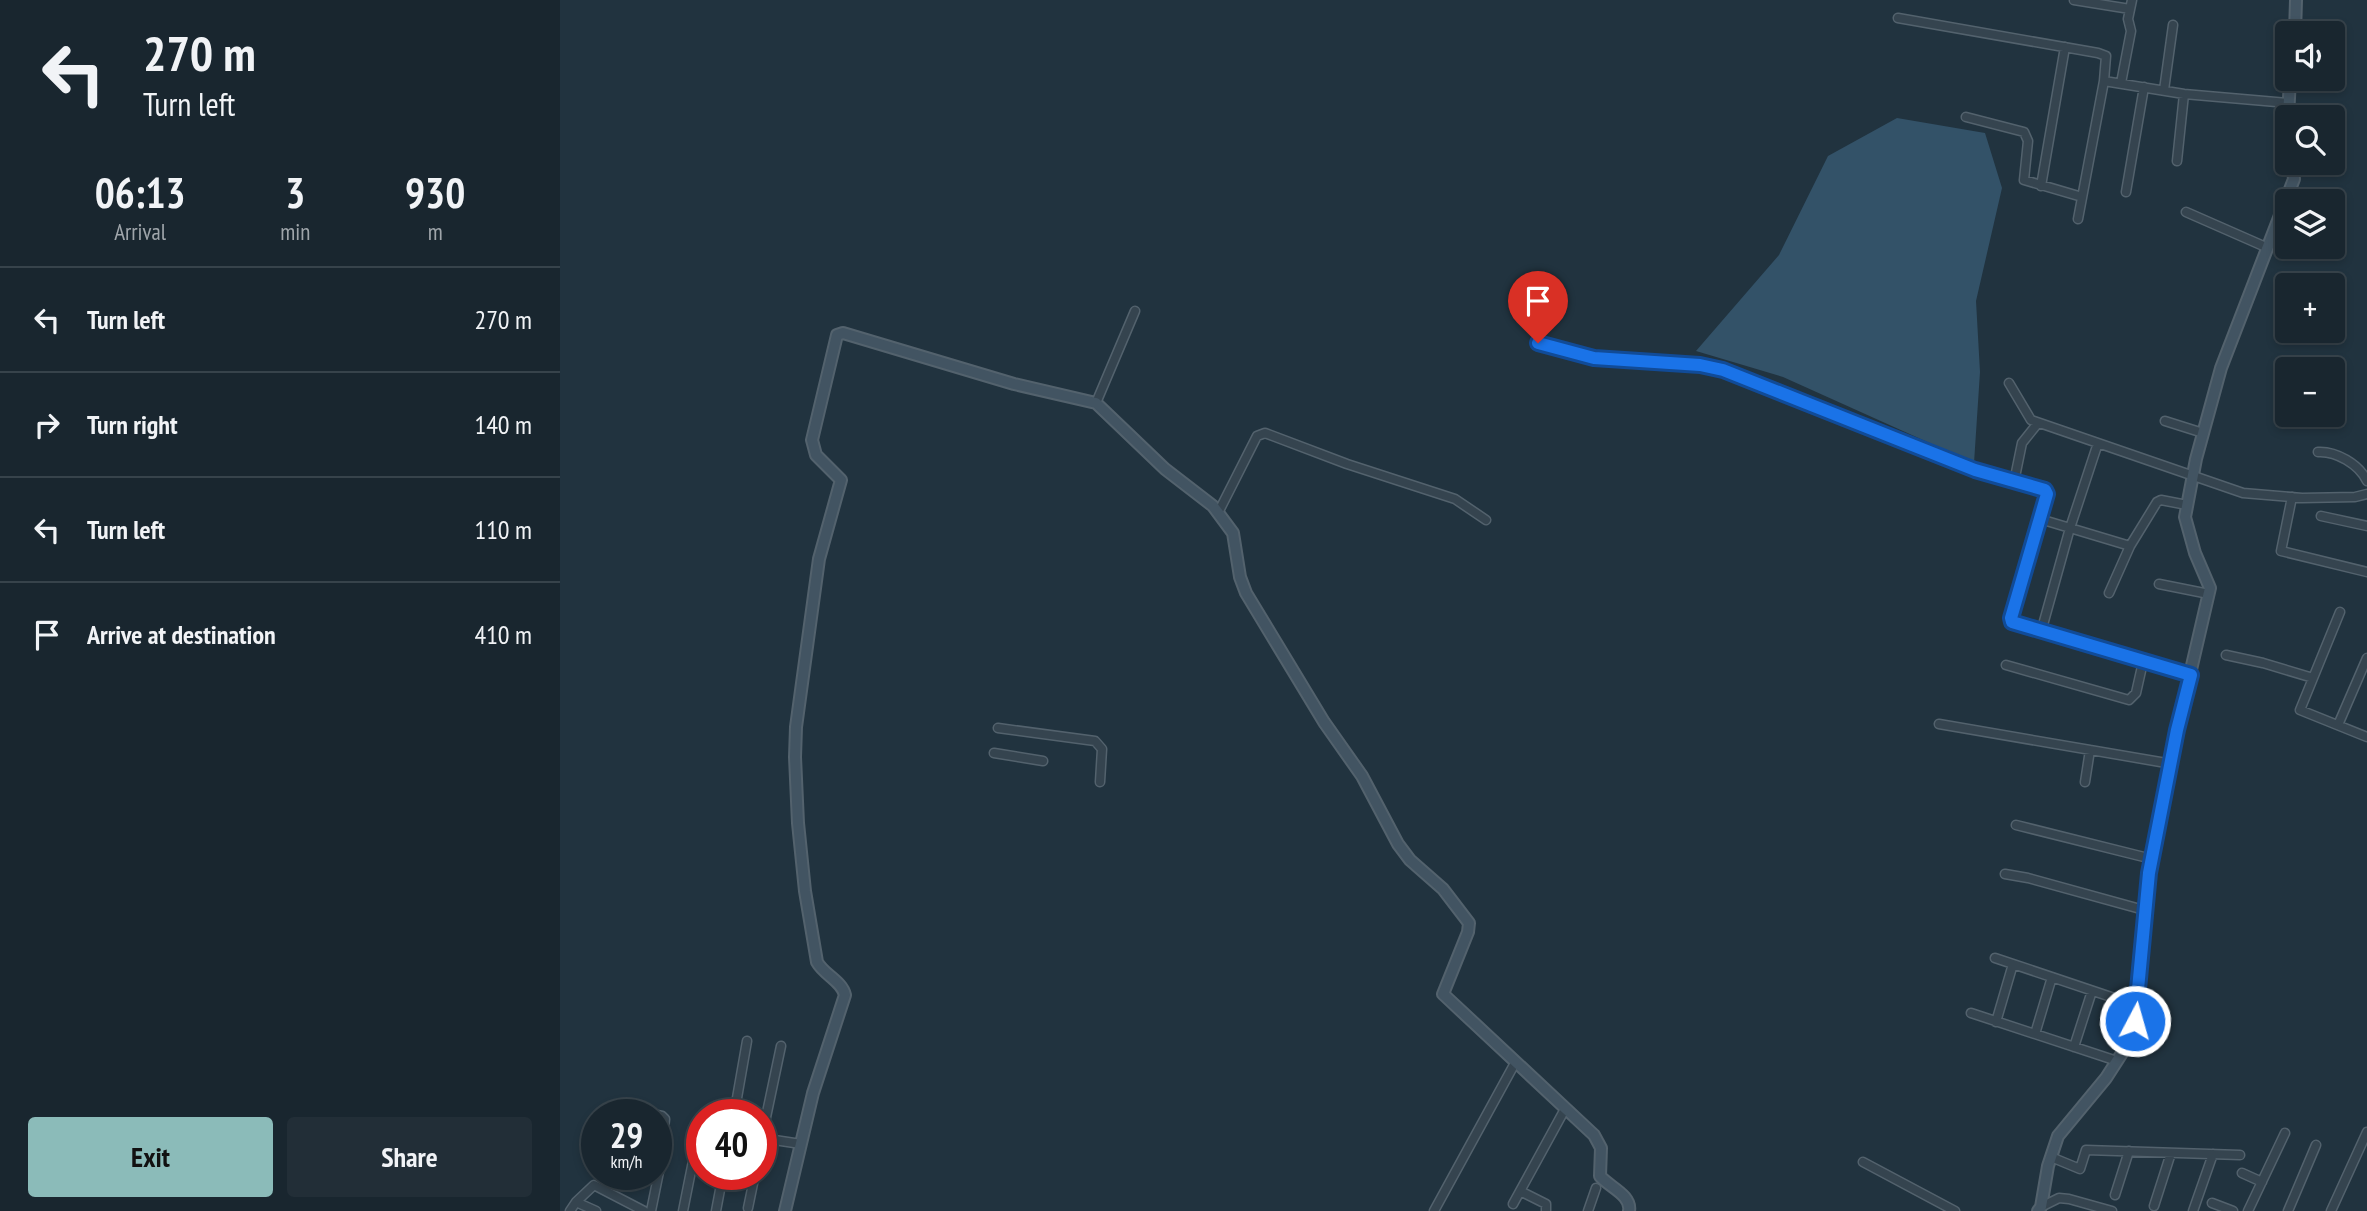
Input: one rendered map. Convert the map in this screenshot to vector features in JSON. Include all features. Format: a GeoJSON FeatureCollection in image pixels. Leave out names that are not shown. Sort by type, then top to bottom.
{"type":"FeatureCollection","features":[{"type":"Feature","properties":{"kind":"street"},"geometry":{"type":"LineString","coordinates":[[2074,0],[2131,5],[2128,19],[2131,31],[2121,83]]}},
{"type":"Feature","properties":{"kind":"street"},"geometry":{"type":"LineString","coordinates":[[2295,21],[2296,0]]}},
{"type":"Feature","properties":{"kind":"street"},"geometry":{"type":"LineString","coordinates":[[1898,18],[2098,52],[2105,56],[2104,81],[2078,219]]}},
{"type":"Feature","properties":{"kind":"street"},"geometry":{"type":"LineString","coordinates":[[2164,90],[2173,25]]}},
{"type":"Feature","properties":{"kind":"street"},"geometry":{"type":"LineString","coordinates":[[2041,186],[2065,47]]}},
{"type":"Feature","properties":{"kind":"street"},"geometry":{"type":"LineString","coordinates":[[2104,81],[2184,94],[2288,103],[2289,91]]}},
{"type":"Feature","properties":{"kind":"street"},"geometry":{"type":"LineString","coordinates":[[2126,192],[2144,87]]}},
{"type":"Feature","properties":{"kind":"street"},"geometry":{"type":"LineString","coordinates":[[2177,162],[2184,94]]}},
{"type":"Feature","properties":{"kind":"street"},"geometry":{"type":"LineString","coordinates":[[1966,117],[2024,132],[2028,141],[2024,180],[2082,197]]}},
{"type":"Feature","properties":{"kind":"street"},"geometry":{"type":"LineString","coordinates":[[2040,1209],[2058,1136],[2106,1077],[2133,1036],[2138,1006],[2144,910],[2152,859],[2210,588],[2195,553],[2185,517],[2203,433],[2223,360],[2268,248],[2294,175]]}},
{"type":"Feature","properties":{"kind":"street"},"geometry":{"type":"LineString","coordinates":[[2186,212],[2268,248]]}},
{"type":"Feature","properties":{"kind":"street"},"geometry":{"type":"LineString","coordinates":[[1097,403],[1135,311]]}},
{"type":"Feature","properties":{"kind":"street"},"geometry":{"type":"LineString","coordinates":[[785,1211],[813,1093],[845,995],[843,988],[821,969],[817,962],[805,891],[794,757],[798,696],[815,583],[822,546],[841,480],[816,455],[812,440],[836,335],[848,333],[1014,384],[1097,403],[1165,468],[1219,511],[1233,533],[1240,577],[1256,612],[1324,722],[1362,776],[1402,851],[1443,889],[1469,923],[1468,932],[1443,993],[1599,1142],[1600,1176],[1627,1199],[1629,1211]]}},
{"type":"Feature","properties":{"kind":"street"},"geometry":{"type":"LineString","coordinates":[[1538,343],[1594,358],[1700,365],[1723,370],[1975,470],[2045,490],[2047,494],[2011,618],[2014,624],[2191,675]]}},
{"type":"Feature","properties":{"kind":"street"},"geometry":{"type":"LineString","coordinates":[[2010,383],[2027,417],[2038,423],[2243,493],[2292,497],[2355,497],[2367,494]]}},
{"type":"Feature","properties":{"kind":"street"},"geometry":{"type":"LineString","coordinates":[[2165,421],[2203,433]]}},
{"type":"Feature","properties":{"kind":"street"},"geometry":{"type":"LineString","coordinates":[[2014,482],[2022,443],[2038,423]]}},
{"type":"Feature","properties":{"kind":"street"},"geometry":{"type":"LineString","coordinates":[[1219,511],[1257,436],[1265,433],[1347,464],[1455,499],[1486,520]]}},
{"type":"Feature","properties":{"kind":"street"},"geometry":{"type":"LineString","coordinates":[[2041,632],[2070,528],[2098,443]]}},
{"type":"Feature","properties":{"kind":"street"},"geometry":{"type":"LineString","coordinates":[[2318,452],[2347,460],[2367,481]]}},
{"type":"Feature","properties":{"kind":"street"},"geometry":{"type":"LineString","coordinates":[[2292,497],[2281,551],[2367,572]]}},
{"type":"Feature","properties":{"kind":"street"},"geometry":{"type":"LineString","coordinates":[[2109,593],[2130,546],[2159,500],[2188,505]]}},
{"type":"Feature","properties":{"kind":"street"},"geometry":{"type":"LineString","coordinates":[[2321,516],[2367,526]]}},
{"type":"Feature","properties":{"kind":"street"},"geometry":{"type":"LineString","coordinates":[[2040,519],[2130,546]]}},
{"type":"Feature","properties":{"kind":"street"},"geometry":{"type":"LineString","coordinates":[[2159,583],[2209,594]]}},
{"type":"Feature","properties":{"kind":"street"},"geometry":{"type":"LineString","coordinates":[[2340,612],[2300,710],[2367,737]]}},
{"type":"Feature","properties":{"kind":"street"},"geometry":{"type":"LineString","coordinates":[[2226,655],[2313,678]]}},
{"type":"Feature","properties":{"kind":"street"},"geometry":{"type":"LineString","coordinates":[[2339,725],[2367,658]]}},
{"type":"Feature","properties":{"kind":"street"},"geometry":{"type":"LineString","coordinates":[[2006,665],[2129,700],[2136,693],[2143,662]]}},
{"type":"Feature","properties":{"kind":"street"},"geometry":{"type":"LineString","coordinates":[[1939,724],[2172,764]]}},
{"type":"Feature","properties":{"kind":"street"},"geometry":{"type":"LineString","coordinates":[[998,728],[1095,741],[1102,749],[1100,782]]}},
{"type":"Feature","properties":{"kind":"street"},"geometry":{"type":"LineString","coordinates":[[2085,782],[2091,750]]}},
{"type":"Feature","properties":{"kind":"street"},"geometry":{"type":"LineString","coordinates":[[994,753],[1043,761]]}},
{"type":"Feature","properties":{"kind":"street"},"geometry":{"type":"LineString","coordinates":[[2016,825],[2152,859]]}},
{"type":"Feature","properties":{"kind":"street"},"geometry":{"type":"LineString","coordinates":[[2005,874],[2144,910]]}},
{"type":"Feature","properties":{"kind":"street"},"geometry":{"type":"LineString","coordinates":[[1995,958],[2138,1006]]}},
{"type":"Feature","properties":{"kind":"street"},"geometry":{"type":"LineString","coordinates":[[1996,1022],[2013,964]]}},
{"type":"Feature","properties":{"kind":"street"},"geometry":{"type":"LineString","coordinates":[[2035,1034],[2052,977]]}},
{"type":"Feature","properties":{"kind":"street"},"geometry":{"type":"LineString","coordinates":[[2074,1047],[2092,990]]}},
{"type":"Feature","properties":{"kind":"street"},"geometry":{"type":"LineString","coordinates":[[1971,1013],[2117,1061]]}},
{"type":"Feature","properties":{"kind":"street"},"geometry":{"type":"LineString","coordinates":[[737,1099],[747,1041]]}},
{"type":"Feature","properties":{"kind":"street"},"geometry":{"type":"LineString","coordinates":[[770,1099],[781,1046]]}},
{"type":"Feature","properties":{"kind":"street"},"geometry":{"type":"LineString","coordinates":[[1434,1211],[1515,1063]]}},
{"type":"Feature","properties":{"kind":"street"},"geometry":{"type":"LineString","coordinates":[[1513,1204],[1565,1109]]}},
{"type":"Feature","properties":{"kind":"street"},"geometry":{"type":"LineString","coordinates":[[2331,1211],[2367,1132]]}},
{"type":"Feature","properties":{"kind":"street"},"geometry":{"type":"LineString","coordinates":[[2248,1211],[2285,1133]]}},
{"type":"Feature","properties":{"kind":"street"},"geometry":{"type":"LineString","coordinates":[[777,1141],[801,1144]]}},
{"type":"Feature","properties":{"kind":"street"},"geometry":{"type":"LineString","coordinates":[[2288,1211],[2316,1145]]}},
{"type":"Feature","properties":{"kind":"street"},"geometry":{"type":"LineString","coordinates":[[2051,1157],[2080,1168],[2087,1150],[2240,1155]]}},
{"type":"Feature","properties":{"kind":"street"},"geometry":{"type":"LineString","coordinates":[[2115,1195],[2129,1151]]}},
{"type":"Feature","properties":{"kind":"street"},"geometry":{"type":"LineString","coordinates":[[2154,1206],[2171,1153]]}},
{"type":"Feature","properties":{"kind":"street"},"geometry":{"type":"LineString","coordinates":[[2193,1211],[2213,1154]]}},
{"type":"Feature","properties":{"kind":"street"},"geometry":{"type":"LineString","coordinates":[[1863,1162],[1955,1211]]}},
{"type":"Feature","properties":{"kind":"street"},"geometry":{"type":"LineString","coordinates":[[2242,1173],[2262,1182]]}},
{"type":"Feature","properties":{"kind":"street"},"geometry":{"type":"LineString","coordinates":[[570,1211],[594,1185],[644,1211]]}},
{"type":"Feature","properties":{"kind":"street"},"geometry":{"type":"LineString","coordinates":[[1588,1211],[1596,1188]]}},
{"type":"Feature","properties":{"kind":"street"},"geometry":{"type":"LineString","coordinates":[[651,1211],[655,1190]]}},
{"type":"Feature","properties":{"kind":"street"},"geometry":{"type":"LineString","coordinates":[[683,1211],[687,1190]]}},
{"type":"Feature","properties":{"kind":"street"},"geometry":{"type":"LineString","coordinates":[[716,1211],[720,1190]]}},
{"type":"Feature","properties":{"kind":"street"},"geometry":{"type":"LineString","coordinates":[[748,1208],[751,1190]]}},
{"type":"Feature","properties":{"kind":"street"},"geometry":{"type":"LineString","coordinates":[[1520,1191],[1546,1204],[1546,1211]]}},
{"type":"Feature","properties":{"kind":"street"},"geometry":{"type":"LineString","coordinates":[[2040,1209],[2059,1198],[2112,1211]]}},
{"type":"Feature","properties":{"kind":"street"},"geometry":{"type":"LineString","coordinates":[[576,1202],[596,1211]]}},
{"type":"Feature","properties":{"kind":"street"},"geometry":{"type":"LineString","coordinates":[[2212,1203],[2233,1211]]}},
{"type":"Feature","properties":{"kind":"water"},"geometry":{"type":"Polygon","coordinates":[[[1897,118],[1985,133],[2002,188],[1976,301],[1980,372],[1974,463],[1783,377],[1696,351],[1779,255],[1828,156],[1897,118]]]}},
{"type":"Feature","properties":{"kind":"route"},"geometry":{"type":"LineString","coordinates":[[1538,343],[1594,358],[1700,365],[1723,370],[1975,470],[2045,490],[2047,494],[2012,622],[2191,675],[2177,730],[2149,873],[2135,1021]]}}]}
